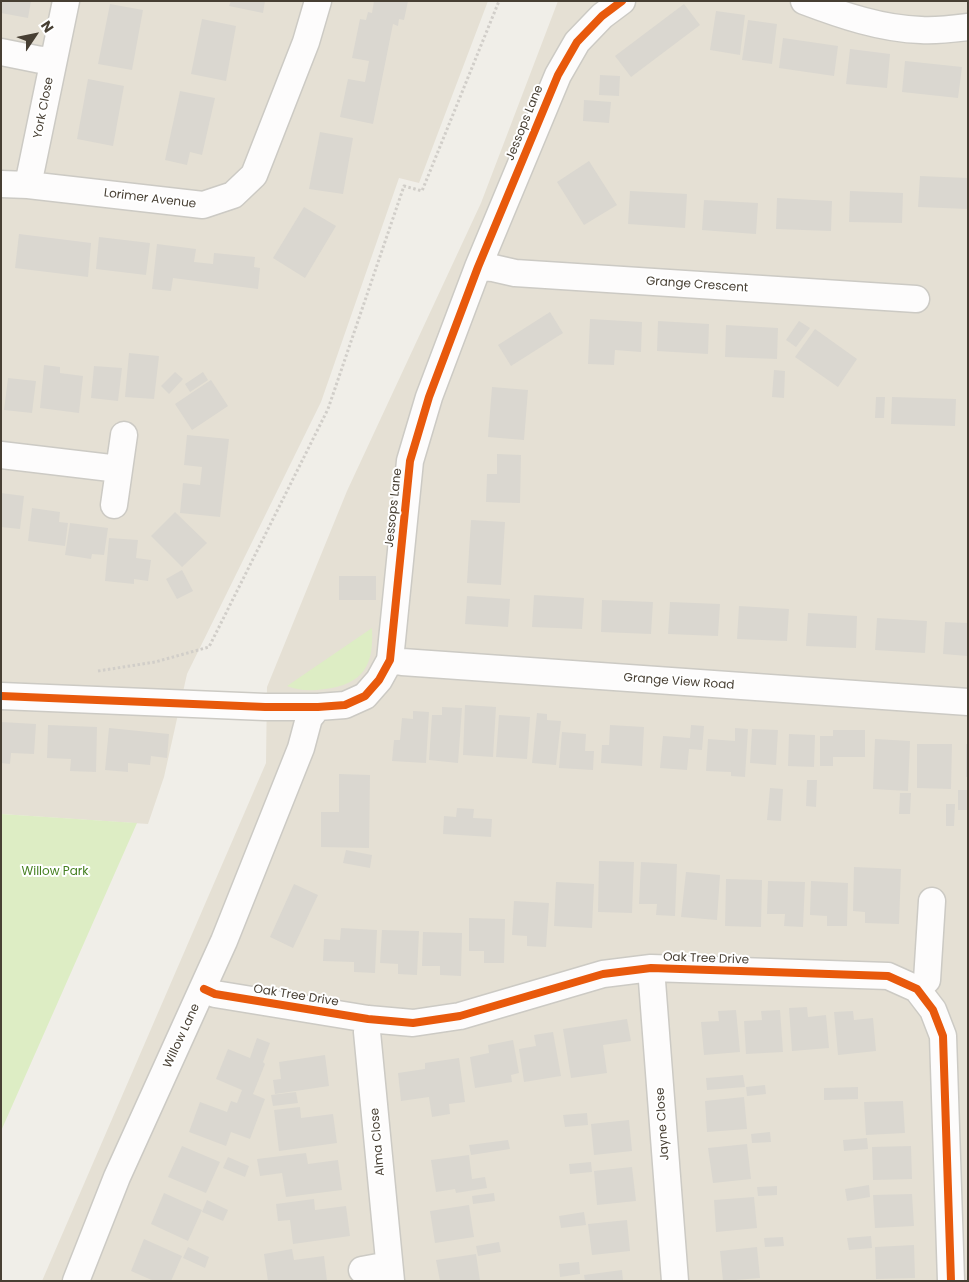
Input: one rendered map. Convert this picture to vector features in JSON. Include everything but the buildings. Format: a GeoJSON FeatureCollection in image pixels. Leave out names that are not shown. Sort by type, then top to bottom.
{"type":"FeatureCollection","features":[{"type":"Feature","properties":{"kind":"street","name":"York Close"},"geometry":{"type":"LineString","coordinates":[[28,185],[66,1]]}},
{"type":"Feature","properties":{"kind":"street","name":"Lorimer Avenue"},"geometry":{"type":"LineString","coordinates":[[1,184],[28,185],[203,205],[232,195],[254,175],[306,42],[318,1]]}},
{"type":"Feature","properties":{"kind":"street","name":"Jessops Lane"},"geometry":{"type":"LineString","coordinates":[[1,696],[318,707],[345,705],[365,696],[379,680],[390,660],[410,461],[429,398],[478,268],[558,75],[578,42],[602,16],[622,1]]}},
{"type":"Feature","properties":{"kind":"street"},"geometry":{"type":"LineString","coordinates":[[804,1],[889,27],[928,30],[968,26]]}},
{"type":"Feature","properties":{"kind":"street"},"geometry":{"type":"LineString","coordinates":[[1,52],[41,60],[54,59]]}},
{"type":"Feature","properties":{"kind":"street","name":"Grange Crescent"},"geometry":{"type":"LineString","coordinates":[[478,268],[493,268],[515,273],[916,299]]}},
{"type":"Feature","properties":{"kind":"street"},"geometry":{"type":"LineString","coordinates":[[114,505],[124,435]]}},
{"type":"Feature","properties":{"kind":"street"},"geometry":{"type":"LineString","coordinates":[[1,455],[119,469]]}},
{"type":"Feature","properties":{"kind":"street","name":"Grange View Road"},"geometry":{"type":"LineString","coordinates":[[390,660],[968,702]]}},
{"type":"Feature","properties":{"kind":"street","name":"Willow Lane"},"geometry":{"type":"LineString","coordinates":[[76,1281],[117,1177],[204,988],[301,748],[309,718],[318,707]]}},
{"type":"Feature","properties":{"kind":"street"},"geometry":{"type":"LineString","coordinates":[[917,989],[926,980],[932,901]]}},
{"type":"Feature","properties":{"kind":"street","name":"Oak Tree Drive"},"geometry":{"type":"LineString","coordinates":[[204,988],[215,994],[368,1019],[413,1023],[460,1016],[603,974],[651,968],[888,976],[917,989],[933,1010],[943,1036],[950,1281]]}},
{"type":"Feature","properties":{"kind":"street","name":"Jayne Close"},"geometry":{"type":"LineString","coordinates":[[651,968],[675,1281]]}},
{"type":"Feature","properties":{"kind":"street","name":"Alma Close"},"geometry":{"type":"LineString","coordinates":[[362,1270],[390,1273],[367,1032],[368,1019]]}},
{"type":"Feature","properties":{"kind":"path"},"geometry":{"type":"LineString","coordinates":[[96,671],[155,662],[209,647],[328,409],[404,186],[422,191],[499,1]]}},
{"type":"Feature","properties":{"kind":"shaded area"},"geometry":{"type":"Polygon","coordinates":[[[1,1],[488,1],[419,183],[399,178],[321,402],[187,674],[164,777],[148,824],[1,814],[1,1]]]}},
{"type":"Feature","properties":{"kind":"shaded area"},"geometry":{"type":"Polygon","coordinates":[[[558,1],[968,1],[968,1281],[42,1281],[266,763],[267,687],[347,491],[481,203],[558,1]]]}},
{"type":"Feature","properties":{"kind":"green space"},"geometry":{"type":"Polygon","coordinates":[[[372,628],[371,652],[364,670],[358,677],[349,683],[320,690],[301,690],[287,686],[372,628]]]}},
{"type":"Feature","properties":{"kind":"green space","name":"Willow Park"},"geometry":{"type":"Polygon","coordinates":[[[1,814],[137,823],[1,1131],[1,814]]]}},
{"type":"Feature","properties":{"kind":"cycle path"},"geometry":{"type":"LineString","coordinates":[[1,696],[265,707],[345,705],[365,696],[379,680],[390,660],[410,461],[429,397],[478,267],[558,75],[577,42],[602,16],[622,1]]}},
{"type":"Feature","properties":{"kind":"cycle path"},"geometry":{"type":"LineString","coordinates":[[204,989],[215,994],[368,1019],[413,1023],[460,1016],[603,974],[651,968],[888,976],[917,989],[933,1010],[943,1036],[951,1281]]}}]}
